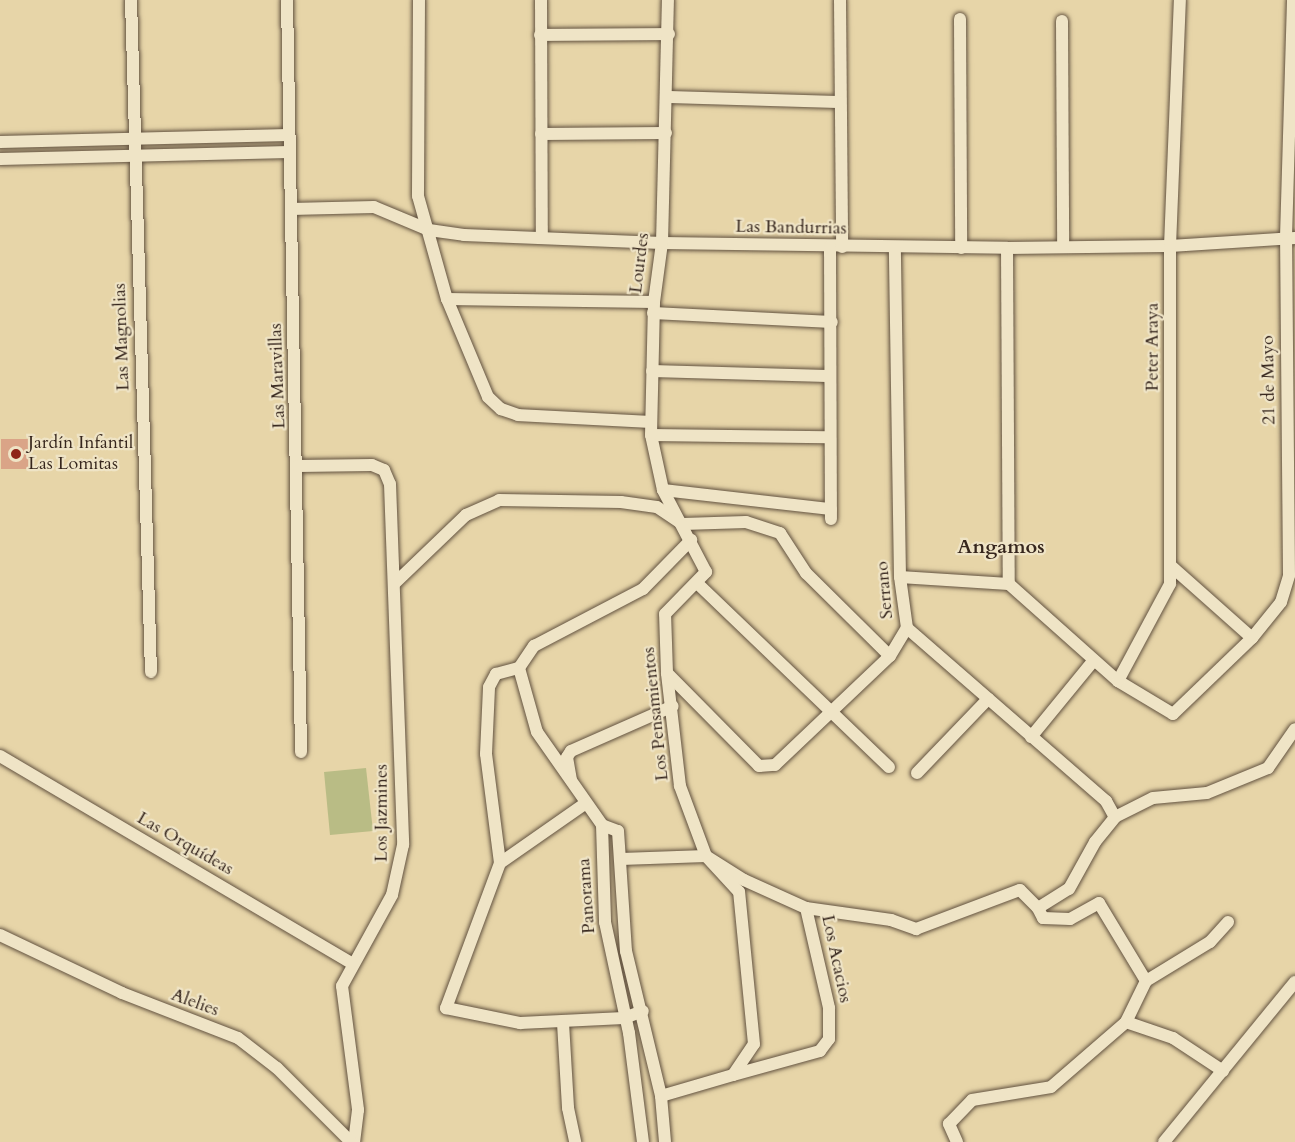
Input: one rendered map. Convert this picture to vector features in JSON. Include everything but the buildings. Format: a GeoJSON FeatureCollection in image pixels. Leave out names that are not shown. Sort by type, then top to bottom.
{"type":"FeatureCollection","features":[{"type":"Feature","properties":{"kind":"street","name":"Las Magnolias"},"geometry":{"type":"LineString","coordinates":[[131,0],[151,672]]}},
{"type":"Feature","properties":{"kind":"street","name":"Las Maravillas"},"geometry":{"type":"LineString","coordinates":[[287,0],[288,135],[298,466],[301,752]]}},
{"type":"Feature","properties":{"kind":"street"},"geometry":{"type":"LineString","coordinates":[[419,0],[418,196],[447,299],[488,397],[501,409],[518,415],[651,429],[827,437]]}},
{"type":"Feature","properties":{"kind":"street"},"geometry":{"type":"LineString","coordinates":[[541,0],[542,235]]}},
{"type":"Feature","properties":{"kind":"street","name":"Lourdes"},"geometry":{"type":"LineString","coordinates":[[668,0],[669,34],[662,243],[653,307],[651,429],[663,490],[683,524]]}},
{"type":"Feature","properties":{"kind":"street"},"geometry":{"type":"LineString","coordinates":[[663,490],[831,514],[827,376],[836,247],[840,0]]}},
{"type":"Feature","properties":{"kind":"street","name":"Peter Araya"},"geometry":{"type":"LineString","coordinates":[[1118,681],[1166,599],[1171,566],[1170,246],[1180,0]]}},
{"type":"Feature","properties":{"kind":"street","name":"21 de Mayo"},"geometry":{"type":"LineString","coordinates":[[1118,681],[1173,714],[1252,638],[1281,602],[1289,575],[1293,0]]}},
{"type":"Feature","properties":{"kind":"street"},"geometry":{"type":"LineString","coordinates":[[960,19],[961,248]]}},
{"type":"Feature","properties":{"kind":"street"},"geometry":{"type":"LineString","coordinates":[[1062,21],[1063,246]]}},
{"type":"Feature","properties":{"kind":"street"},"geometry":{"type":"LineString","coordinates":[[540,35],[669,34]]}},
{"type":"Feature","properties":{"kind":"street"},"geometry":{"type":"LineString","coordinates":[[667,97],[840,102]]}},
{"type":"Feature","properties":{"kind":"street"},"geometry":{"type":"LineString","coordinates":[[541,134],[666,133]]}},
{"type":"Feature","properties":{"kind":"street"},"geometry":{"type":"LineString","coordinates":[[0,142],[288,135]]}},
{"type":"Feature","properties":{"kind":"street"},"geometry":{"type":"LineString","coordinates":[[0,159],[289,152]]}},
{"type":"Feature","properties":{"kind":"street","name":"Las Bandurrias"},"geometry":{"type":"LineString","coordinates":[[291,209],[374,207],[429,230],[662,243],[1007,248],[1170,246],[1290,237]]}},
{"type":"Feature","properties":{"kind":"street","name":"Serrano"},"geometry":{"type":"LineString","coordinates":[[667,673],[759,766],[775,765],[831,716],[890,656],[907,628],[900,577],[895,248]]}},
{"type":"Feature","properties":{"kind":"street"},"geometry":{"type":"LineString","coordinates":[[1007,248],[1009,584]]}},
{"type":"Feature","properties":{"kind":"street"},"geometry":{"type":"LineString","coordinates":[[447,299],[653,307],[832,322]]}},
{"type":"Feature","properties":{"kind":"street"},"geometry":{"type":"LineString","coordinates":[[652,371],[827,376]]}},
{"type":"Feature","properties":{"kind":"street","name":"Los Jazmines"},"geometry":{"type":"LineString","coordinates":[[298,466],[372,465],[384,470],[390,484],[403,845],[392,895],[351,963],[342,986],[358,1110],[352,1142]]}},
{"type":"Feature","properties":{"kind":"street"},"geometry":{"type":"LineString","coordinates":[[394,584],[466,515],[499,500],[630,503],[657,507],[683,524],[706,572],[697,583],[831,716],[889,767]]}},
{"type":"Feature","properties":{"kind":"street"},"geometry":{"type":"LineString","coordinates":[[683,524],[746,522],[780,533],[806,573],[890,656]]}},
{"type":"Feature","properties":{"kind":"street"},"geometry":{"type":"LineString","coordinates":[[643,1011],[624,1017],[563,1023],[520,1023],[446,1008],[500,863],[486,754],[489,687],[496,674],[519,668],[534,646],[643,589],[691,540]]}},
{"type":"Feature","properties":{"kind":"street"},"geometry":{"type":"LineString","coordinates":[[1171,566],[1252,638]]}},
{"type":"Feature","properties":{"kind":"street"},"geometry":{"type":"LineString","coordinates":[[900,577],[1009,584],[1118,681]]}},
{"type":"Feature","properties":{"kind":"street","name":"Los Pensamientos"},"geometry":{"type":"LineString","coordinates":[[697,583],[665,614],[667,673],[673,706],[680,786],[706,856],[740,892],[751,977],[754,1044],[733,1075]]}},
{"type":"Feature","properties":{"kind":"street"},"geometry":{"type":"LineString","coordinates":[[907,628],[1106,801],[1115,817]]}},
{"type":"Feature","properties":{"kind":"street"},"geometry":{"type":"LineString","coordinates":[[1031,737],[1094,660]]}},
{"type":"Feature","properties":{"kind":"street"},"geometry":{"type":"LineString","coordinates":[[519,668],[537,732],[602,825],[618,831],[626,951],[643,1011],[661,1096],[665,1142]]}},
{"type":"Feature","properties":{"kind":"street"},"geometry":{"type":"LineString","coordinates":[[917,773],[988,699]]}},
{"type":"Feature","properties":{"kind":"street"},"geometry":{"type":"LineString","coordinates":[[571,783],[567,757],[571,751],[673,706]]}},
{"type":"Feature","properties":{"kind":"street"},"geometry":{"type":"LineString","coordinates":[[1038,908],[1069,889],[1095,842],[1115,817],[1153,798],[1207,793],[1268,768],[1295,729]]}},
{"type":"Feature","properties":{"kind":"street","name":"Las Orquídeas"},"geometry":{"type":"LineString","coordinates":[[0,756],[351,963]]}},
{"type":"Feature","properties":{"kind":"street"},"geometry":{"type":"LineString","coordinates":[[500,863],[585,803]]}},
{"type":"Feature","properties":{"kind":"street","name":"Panorama"},"geometry":{"type":"LineString","coordinates":[[602,825],[605,922],[624,1017],[643,1142]]}},
{"type":"Feature","properties":{"kind":"street"},"geometry":{"type":"LineString","coordinates":[[621,859],[706,856]]}},
{"type":"Feature","properties":{"kind":"street","name":"Los Acacios"},"geometry":{"type":"LineString","coordinates":[[706,856],[744,880],[806,908],[829,1008],[829,1040],[820,1051],[733,1075]]}},
{"type":"Feature","properties":{"kind":"street"},"geometry":{"type":"LineString","coordinates":[[806,908],[891,920],[916,929],[1020,890],[1038,908],[1043,918],[1070,919],[1099,903],[1146,981]]}},
{"type":"Feature","properties":{"kind":"street"},"geometry":{"type":"LineString","coordinates":[[957,1142],[949,1124],[972,1100],[1051,1087],[1126,1022],[1146,981],[1210,942],[1228,922]]}},
{"type":"Feature","properties":{"kind":"street","name":"Alelies"},"geometry":{"type":"LineString","coordinates":[[0,935],[122,993],[238,1038],[269,1060],[352,1142]]}},
{"type":"Feature","properties":{"kind":"street"},"geometry":{"type":"LineString","coordinates":[[1164,1142],[1294,988]]}},
{"type":"Feature","properties":{"kind":"street"},"geometry":{"type":"LineString","coordinates":[[1126,1022],[1173,1038],[1222,1071]]}},
{"type":"Feature","properties":{"kind":"street"},"geometry":{"type":"LineString","coordinates":[[563,1023],[568,1108],[575,1142]]}},
{"type":"Feature","properties":{"kind":"street"},"geometry":{"type":"LineString","coordinates":[[661,1096],[733,1075]]}},
{"type":"Feature","properties":{"kind":"green space"},"geometry":{"type":"Polygon","coordinates":[[[366,768],[373,831],[330,835],[324,772],[366,768]]]}},
{"type":"Feature","properties":{"kind":"place","name":"Jardín Infantil Las Lomitas"},"geometry":{"type":"Point","coordinates":[16,454]}},
{"type":"Feature","properties":{"kind":"district","name":"Angamos"},"geometry":{"type":"Point","coordinates":[1001,546]}}]}
